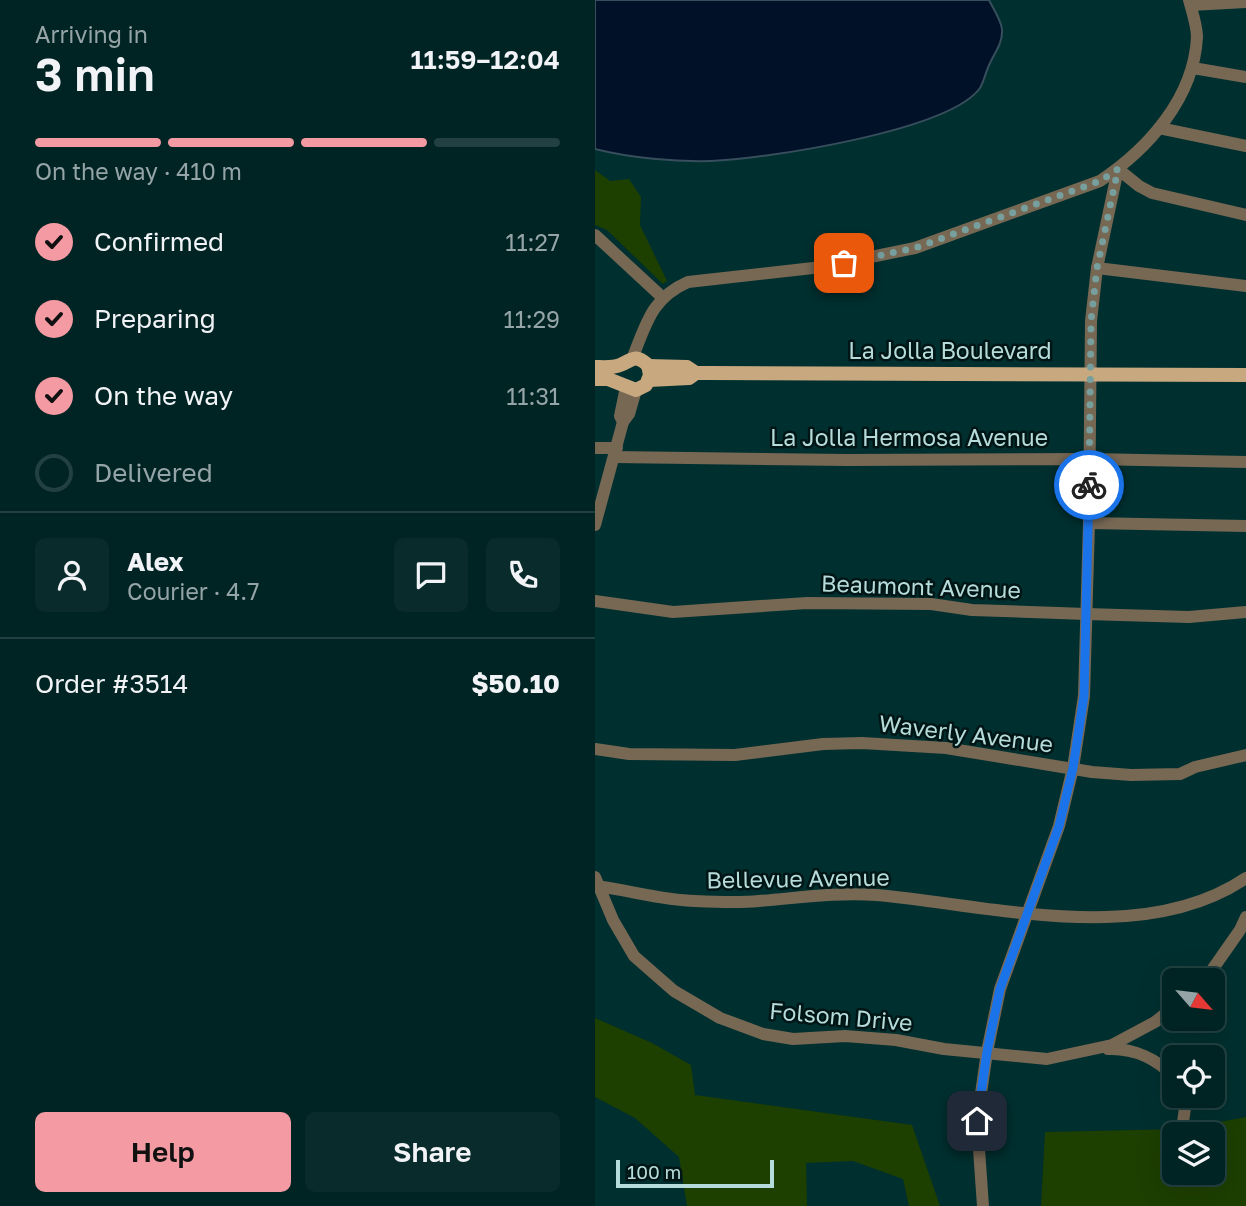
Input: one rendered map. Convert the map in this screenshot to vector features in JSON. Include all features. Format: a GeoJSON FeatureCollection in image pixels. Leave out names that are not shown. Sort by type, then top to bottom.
{"type":"FeatureCollection","features":[{"type":"Feature","properties":{"kind":"main road","name":"La Jolla Boulevard"},"geometry":{"type":"LineString","coordinates":[[595,367],[639,366],[689,378],[696,373],[1246,375]]}},
{"type":"Feature","properties":{"kind":"main road"},"geometry":{"type":"LineString","coordinates":[[595,379],[608,379],[628,387],[646,385],[639,366],[619,374],[628,387]]}},
{"type":"Feature","properties":{"kind":"street"},"geometry":{"type":"LineString","coordinates":[[639,366],[646,328],[662,297],[688,282],[822,267],[915,248],[1100,181],[1118,169],[1159,128],[1179,98],[1193,68],[1197,34],[1190,3],[1246,2]]}},
{"type":"Feature","properties":{"kind":"street"},"geometry":{"type":"LineString","coordinates":[[1193,68],[1246,76]]}},
{"type":"Feature","properties":{"kind":"street"},"geometry":{"type":"LineString","coordinates":[[1159,128],[1246,146]]}},
{"type":"Feature","properties":{"kind":"street"},"geometry":{"type":"LineString","coordinates":[[1118,169],[1152,193],[1246,215]]}},
{"type":"Feature","properties":{"kind":"street"},"geometry":{"type":"LineString","coordinates":[[983,1206],[977,1121],[987,1052],[1000,989],[1059,826],[1073,768],[1084,696],[1091,321],[1097,268],[1118,169]]}},
{"type":"Feature","properties":{"kind":"street"},"geometry":{"type":"LineString","coordinates":[[595,235],[662,297]]}},
{"type":"Feature","properties":{"kind":"street"},"geometry":{"type":"LineString","coordinates":[[1097,268],[1246,286]]}},
{"type":"Feature","properties":{"kind":"street"},"geometry":{"type":"LineString","coordinates":[[595,525],[623,422],[620,416],[628,387]]}},
{"type":"Feature","properties":{"kind":"street","name":"La Jolla Hermosa Avenue"},"geometry":{"type":"LineString","coordinates":[[595,448],[615,452],[847,460],[1089,459],[1246,462]]}},
{"type":"Feature","properties":{"kind":"street"},"geometry":{"type":"LineString","coordinates":[[1089,523],[1246,526]]}},
{"type":"Feature","properties":{"kind":"street","name":"Beaumont Avenue"},"geometry":{"type":"LineString","coordinates":[[595,601],[673,612],[807,603],[932,604],[972,610],[1189,617],[1246,612]]}},
{"type":"Feature","properties":{"kind":"street","name":"Waverly Avenue"},"geometry":{"type":"LineString","coordinates":[[595,749],[629,754],[735,755],[823,744],[862,743],[946,748],[1131,775],[1179,774],[1195,767],[1246,755]]}},
{"type":"Feature","properties":{"kind":"street","name":"Bellevue Avenue"},"geometry":{"type":"LineString","coordinates":[[596,883],[650,897],[693,901],[874,895],[1086,918],[1150,914],[1200,900],[1246,878]]}},
{"type":"Feature","properties":{"kind":"street","name":"Folsom Drive"},"geometry":{"type":"LineString","coordinates":[[596,883],[613,920],[635,956],[674,991],[720,1018],[762,1034],[793,1039],[816,1040],[845,1036],[896,1040],[944,1049],[1047,1059],[1112,1045],[1162,1016]]}},
{"type":"Feature","properties":{"kind":"street"},"geometry":{"type":"LineString","coordinates":[[1213,968],[1246,917]]}},
{"type":"Feature","properties":{"kind":"street"},"geometry":{"type":"LineString","coordinates":[[1094,1049],[1123,1048],[1141,1054],[1162,1066]]}},
{"type":"Feature","properties":{"kind":"street"},"geometry":{"type":"LineString","coordinates":[[1183,1122],[1185,1108]]}},
{"type":"Feature","properties":{"kind":"green space"},"geometry":{"type":"Polygon","coordinates":[[[595,170],[610,181],[629,179],[641,197],[640,225],[667,281],[663,284],[607,230],[595,225],[595,170]]]}},
{"type":"Feature","properties":{"kind":"green space"},"geometry":{"type":"Polygon","coordinates":[[[595,1018],[652,1043],[691,1065],[695,1095],[912,1125],[940,1206],[909,1206],[903,1179],[853,1161],[806,1163],[807,1206],[687,1206],[679,1157],[635,1118],[595,1097],[595,1018]]]}},
{"type":"Feature","properties":{"kind":"green space"},"geometry":{"type":"Polygon","coordinates":[[[1246,1117],[1246,1206],[1041,1206],[1045,1132],[1162,1129],[1162,1185],[1225,1185],[1225,1122],[1219,1122],[1246,1117]]]}},
{"type":"Feature","properties":{"kind":"water"},"geometry":{"type":"Polygon","coordinates":[[[595,0],[989,0],[1000,22],[1002,34],[980,88],[962,103],[932,117],[854,140],[771,155],[711,161],[653,159],[595,149],[595,0]]]}},
{"type":"Feature","properties":{"kind":"way so far"},"geometry":{"type":"LineString","coordinates":[[844,263],[915,248],[961,233],[1100,181],[1118,169],[1097,268],[1091,321],[1089,485]]}},
{"type":"Feature","properties":{"kind":"route"},"geometry":{"type":"LineString","coordinates":[[977,1121],[1000,989],[1059,826],[1073,768],[1084,696],[1089,485]]}}]}
